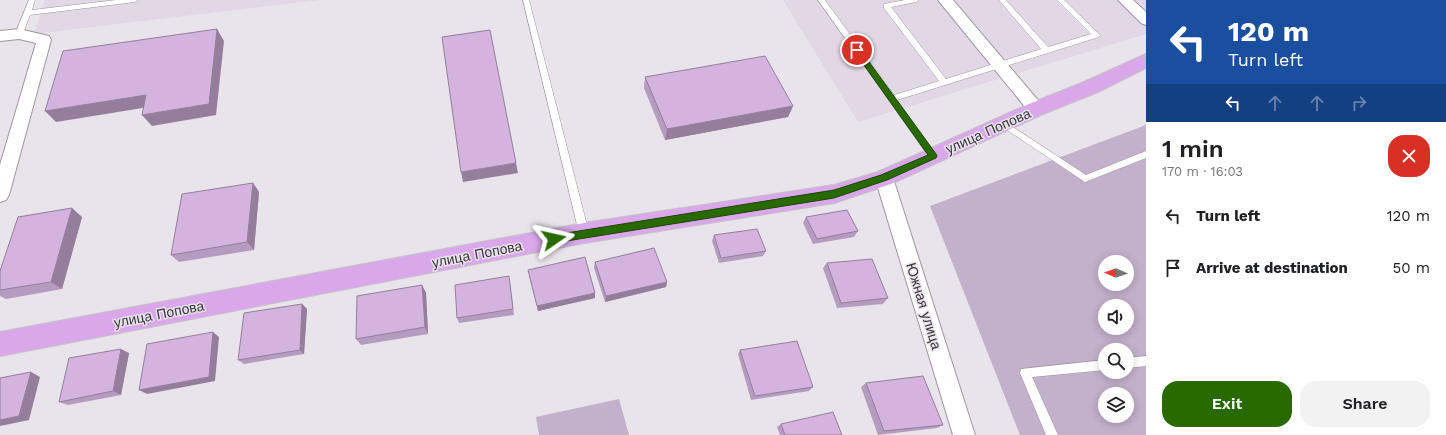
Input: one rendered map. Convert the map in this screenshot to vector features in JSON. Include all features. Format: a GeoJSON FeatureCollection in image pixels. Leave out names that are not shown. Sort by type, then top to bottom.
{"type":"FeatureCollection","features":[{"type":"Feature","properties":{"kind":"main road","name":"улица Попова"},"geometry":{"type":"LineString","coordinates":[[0,344],[584,234],[834,194],[884,178],[1091,87],[1146,60]]}},
{"type":"Feature","properties":{"kind":"street"},"geometry":{"type":"LineString","coordinates":[[945,0],[1036,110]]}},
{"type":"Feature","properties":{"kind":"street"},"geometry":{"type":"LineString","coordinates":[[1125,0],[1146,20]]}},
{"type":"Feature","properties":{"kind":"street"},"geometry":{"type":"LineString","coordinates":[[0,36],[20,34],[44,40],[0,195]]}},
{"type":"Feature","properties":{"kind":"street","name":"Южная улица"},"geometry":{"type":"LineString","coordinates":[[884,178],[964,435]]}},
{"type":"Feature","properties":{"kind":"lane"},"geometry":{"type":"LineString","coordinates":[[20,34],[32,0]]}},
{"type":"Feature","properties":{"kind":"lane"},"geometry":{"type":"LineString","coordinates":[[27,13],[135,0]]}},
{"type":"Feature","properties":{"kind":"lane"},"geometry":{"type":"LineString","coordinates":[[526,0],[584,234]]}},
{"type":"Feature","properties":{"kind":"lane"},"geometry":{"type":"LineString","coordinates":[[821,0],[933,156]]}},
{"type":"Feature","properties":{"kind":"lane"},"geometry":{"type":"LineString","coordinates":[[916,0],[886,6],[945,82]]}},
{"type":"Feature","properties":{"kind":"lane"},"geometry":{"type":"LineString","coordinates":[[1002,0],[1047,51]]}},
{"type":"Feature","properties":{"kind":"lane"},"geometry":{"type":"LineString","coordinates":[[892,99],[1096,35],[1060,0]]}},
{"type":"Feature","properties":{"kind":"lane"},"geometry":{"type":"LineString","coordinates":[[1004,124],[1085,179],[1146,154]]}},
{"type":"Feature","properties":{"kind":"lane"},"geometry":{"type":"LineString","coordinates":[[1134,362],[1146,361]]}},
{"type":"Feature","properties":{"kind":"lane"},"geometry":{"type":"LineString","coordinates":[[1052,435],[1025,373],[1098,366]]}},
{"type":"Feature","properties":{"kind":"shaded area"},"geometry":{"type":"Polygon","coordinates":[[[45,0],[320,0],[34,34],[45,0]]]}},
{"type":"Feature","properties":{"kind":"shaded area"},"geometry":{"type":"Polygon","coordinates":[[[783,0],[1146,0],[1146,34],[858,122],[783,0]]]}},
{"type":"Feature","properties":{"kind":"shaded area"},"geometry":{"type":"Polygon","coordinates":[[[1146,125],[1146,435],[1020,435],[930,206],[1146,125]]]}},
{"type":"Feature","properties":{"kind":"shaded area"},"geometry":{"type":"Polygon","coordinates":[[[619,399],[629,435],[539,435],[536,417],[619,399]]]}},
{"type":"Feature","properties":{"kind":"building"},"geometry":{"type":"Polygon","coordinates":[[[217,29],[209,104],[142,115],[146,95],[45,111],[63,51],[217,29]]]}},
{"type":"Feature","properties":{"kind":"building"},"geometry":{"type":"Polygon","coordinates":[[[490,30],[516,163],[461,172],[442,37],[490,30]]]}},
{"type":"Feature","properties":{"kind":"building"},"geometry":{"type":"Polygon","coordinates":[[[765,56],[793,106],[667,129],[645,77],[765,56]]]}},
{"type":"Feature","properties":{"kind":"building"},"geometry":{"type":"Polygon","coordinates":[[[253,183],[247,242],[171,255],[182,194],[253,183]]]}},
{"type":"Feature","properties":{"kind":"building"},"geometry":{"type":"Polygon","coordinates":[[[72,208],[51,282],[0,290],[0,271],[18,217],[72,208]]]}},
{"type":"Feature","properties":{"kind":"building"},"geometry":{"type":"Polygon","coordinates":[[[847,210],[858,231],[817,239],[806,217],[847,210]]]}},
{"type":"Feature","properties":{"kind":"building"},"geometry":{"type":"Polygon","coordinates":[[[757,229],[766,251],[721,258],[714,235],[757,229]]]}},
{"type":"Feature","properties":{"kind":"building"},"geometry":{"type":"Polygon","coordinates":[[[654,248],[667,282],[606,296],[595,262],[654,248]]]}},
{"type":"Feature","properties":{"kind":"building"},"geometry":{"type":"Polygon","coordinates":[[[585,257],[595,293],[537,306],[528,270],[585,257]]]}},
{"type":"Feature","properties":{"kind":"building"},"geometry":{"type":"Polygon","coordinates":[[[872,259],[888,298],[841,303],[827,263],[872,259]]]}},
{"type":"Feature","properties":{"kind":"building"},"geometry":{"type":"Polygon","coordinates":[[[509,276],[513,309],[457,318],[455,285],[509,276]]]}},
{"type":"Feature","properties":{"kind":"building"},"geometry":{"type":"Polygon","coordinates":[[[422,285],[425,327],[356,339],[357,296],[422,285]]]}},
{"type":"Feature","properties":{"kind":"building"},"geometry":{"type":"Polygon","coordinates":[[[302,304],[300,350],[238,360],[244,313],[302,304]]]}},
{"type":"Feature","properties":{"kind":"building"},"geometry":{"type":"Polygon","coordinates":[[[213,332],[209,377],[139,390],[147,344],[213,332]]]}},
{"type":"Feature","properties":{"kind":"building"},"geometry":{"type":"Polygon","coordinates":[[[797,341],[813,387],[755,396],[740,350],[797,341]]]}},
{"type":"Feature","properties":{"kind":"building"},"geometry":{"type":"Polygon","coordinates":[[[121,349],[113,391],[59,402],[69,358],[121,349]]]}},
{"type":"Feature","properties":{"kind":"building"},"geometry":{"type":"Polygon","coordinates":[[[31,372],[19,416],[0,420],[0,378],[31,372]]]}},
{"type":"Feature","properties":{"kind":"building"},"geometry":{"type":"Polygon","coordinates":[[[923,376],[943,425],[884,431],[866,383],[923,376]]]}},
{"type":"Feature","properties":{"kind":"building"},"geometry":{"type":"Polygon","coordinates":[[[833,412],[842,435],[785,435],[781,424],[833,412]]]}},
{"type":"Feature","properties":{"kind":"route"},"geometry":{"type":"LineString","coordinates":[[554,239],[834,194],[884,178],[933,156],[857,50]]}}]}
